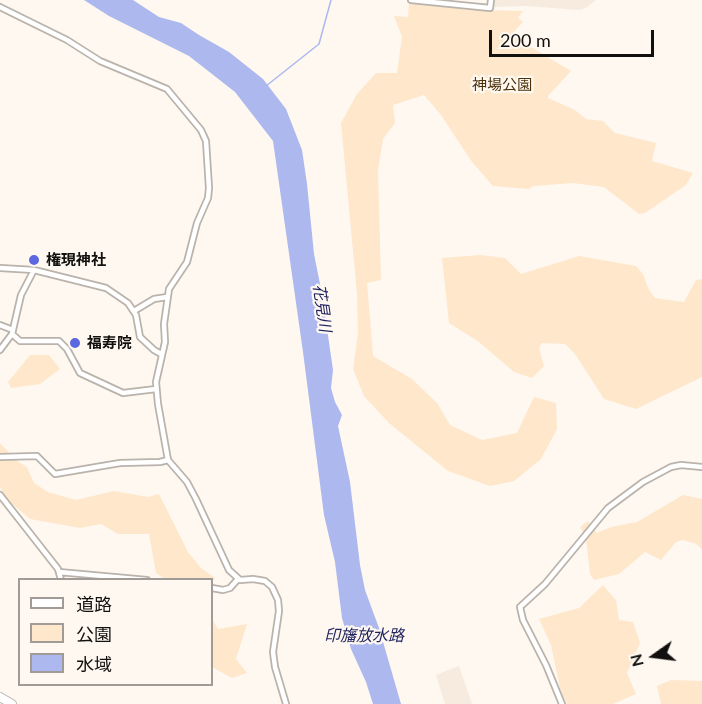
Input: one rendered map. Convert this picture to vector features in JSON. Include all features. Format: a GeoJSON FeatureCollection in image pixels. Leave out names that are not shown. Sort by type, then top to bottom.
{"type":"FeatureCollection","features":[{"type":"Feature","properties":{"kind":"main road"},"geometry":{"type":"LineString","coordinates":[[0,697],[12,704]]}},
{"type":"Feature","properties":{"kind":"street"},"geometry":{"type":"LineString","coordinates":[[411,0],[490,8],[491,0]]}},
{"type":"Feature","properties":{"kind":"street"},"geometry":{"type":"LineString","coordinates":[[0,7],[67,40],[100,61],[167,88],[201,130],[208,149],[208,198],[197,223],[187,262],[171,283],[164,324],[165,342],[156,388],[168,460],[187,482],[229,570],[238,579],[265,581],[272,587],[278,600],[279,611],[273,652],[286,704]]}},
{"type":"Feature","properties":{"kind":"street"},"geometry":{"type":"LineString","coordinates":[[0,268],[34,270],[106,288],[128,303],[134,311],[140,337],[154,351],[161,354]]}},
{"type":"Feature","properties":{"kind":"street"},"geometry":{"type":"LineString","coordinates":[[0,350],[12,332],[21,295],[34,270]]}},
{"type":"Feature","properties":{"kind":"street"},"geometry":{"type":"LineString","coordinates":[[134,311],[154,299],[168,297]]}},
{"type":"Feature","properties":{"kind":"street"},"geometry":{"type":"LineString","coordinates":[[0,325],[12,332],[20,341],[58,341],[67,349],[80,373],[123,393],[156,388]]}},
{"type":"Feature","properties":{"kind":"street"},"geometry":{"type":"LineString","coordinates":[[0,457],[37,456],[56,474],[100,466],[168,460]]}},
{"type":"Feature","properties":{"kind":"street"},"geometry":{"type":"LineString","coordinates":[[561,704],[546,664],[523,620],[520,607],[545,584],[608,508],[643,482],[671,467],[681,465],[702,467]]}},
{"type":"Feature","properties":{"kind":"street"},"geometry":{"type":"LineString","coordinates":[[0,495],[41,546],[61,578]]}},
{"type":"Feature","properties":{"kind":"street"},"geometry":{"type":"LineString","coordinates":[[59,572],[134,578]]}},
{"type":"Feature","properties":{"kind":"street"},"geometry":{"type":"LineString","coordinates":[[213,588],[223,590],[230,588],[238,579]]}},
{"type":"Feature","properties":{"kind":"shaded area"},"geometry":{"type":"Polygon","coordinates":[[[493,0],[596,0],[586,8],[579,10],[526,6],[494,7],[493,0]]]}},
{"type":"Feature","properties":{"kind":"shaded area"},"geometry":{"type":"Polygon","coordinates":[[[459,666],[472,704],[445,704],[436,675],[459,666]]]}},
{"type":"Feature","properties":{"kind":"green space","name":"神場公園"},"geometry":{"type":"Polygon","coordinates":[[[409,2],[481,10],[523,11],[518,18],[523,22],[511,35],[571,71],[548,98],[575,110],[586,119],[603,121],[615,133],[656,143],[652,161],[693,173],[686,185],[645,213],[639,214],[604,187],[573,183],[533,186],[529,189],[493,186],[472,162],[441,115],[424,95],[393,105],[395,123],[383,139],[378,170],[381,280],[367,283],[373,356],[412,379],[437,403],[450,425],[482,440],[517,433],[534,397],[556,403],[557,429],[541,459],[514,481],[490,486],[448,471],[389,423],[364,396],[353,369],[358,333],[357,294],[341,123],[357,94],[376,73],[397,73],[402,37],[394,16],[408,17],[409,2]]]}},
{"type":"Feature","properties":{"kind":"green space"},"geometry":{"type":"Polygon","coordinates":[[[480,255],[505,258],[521,274],[579,256],[636,266],[643,274],[655,298],[684,302],[696,280],[702,279],[702,377],[636,409],[604,399],[575,354],[565,344],[542,343],[539,348],[544,366],[532,378],[514,372],[479,342],[449,323],[442,258],[480,255]]]}},
{"type":"Feature","properties":{"kind":"green space"},"geometry":{"type":"Polygon","coordinates":[[[30,355],[49,355],[60,369],[40,384],[11,388],[8,382],[30,355]]]}},
{"type":"Feature","properties":{"kind":"green space"},"geometry":{"type":"Polygon","coordinates":[[[0,443],[17,461],[27,467],[34,483],[48,492],[76,500],[114,491],[148,497],[159,494],[188,552],[201,568],[215,578],[213,581],[213,578],[164,578],[156,573],[149,534],[118,534],[101,524],[80,528],[30,519],[4,497],[0,486],[0,443]]]}},
{"type":"Feature","properties":{"kind":"green space"},"geometry":{"type":"Polygon","coordinates":[[[683,495],[702,499],[702,549],[696,544],[683,540],[676,542],[661,560],[645,552],[619,574],[594,580],[590,574],[586,539],[580,527],[588,521],[597,533],[611,527],[637,522],[683,495]]]}},
{"type":"Feature","properties":{"kind":"green space"},"geometry":{"type":"Polygon","coordinates":[[[603,585],[616,600],[619,620],[633,622],[640,643],[627,673],[636,694],[613,704],[567,704],[560,688],[551,645],[539,619],[579,608],[603,585]]]}},
{"type":"Feature","properties":{"kind":"green space"},"geometry":{"type":"Polygon","coordinates":[[[213,621],[218,629],[247,624],[236,659],[247,673],[232,678],[213,668],[213,621]]]}},
{"type":"Feature","properties":{"kind":"green space"},"geometry":{"type":"Polygon","coordinates":[[[671,680],[702,681],[702,704],[661,704],[657,686],[671,680]]]}},
{"type":"Feature","properties":{"kind":"water","name":"印旛放水路"},"geometry":{"type":"Polygon","coordinates":[[[84,0],[133,0],[159,17],[181,23],[229,52],[263,79],[286,109],[302,150],[314,254],[333,370],[331,388],[342,415],[338,426],[350,482],[360,565],[365,590],[379,628],[401,704],[373,704],[351,649],[342,618],[335,562],[324,515],[273,141],[235,92],[189,56],[109,16],[84,0]]]}},
{"type":"Feature","properties":{"kind":"waterway"},"geometry":{"type":"LineString","coordinates":[[266,86],[319,44],[331,0]]}},
{"type":"Feature","properties":{"kind":"place","name":"権現神社"},"geometry":{"type":"Point","coordinates":[34,260]}},
{"type":"Feature","properties":{"kind":"place","name":"福寿院"},"geometry":{"type":"Point","coordinates":[75,343]}},
{"type":"Feature","properties":{"kind":"water label","name":"花見川"},"geometry":{"type":"Point","coordinates":[322,308]}}]}
